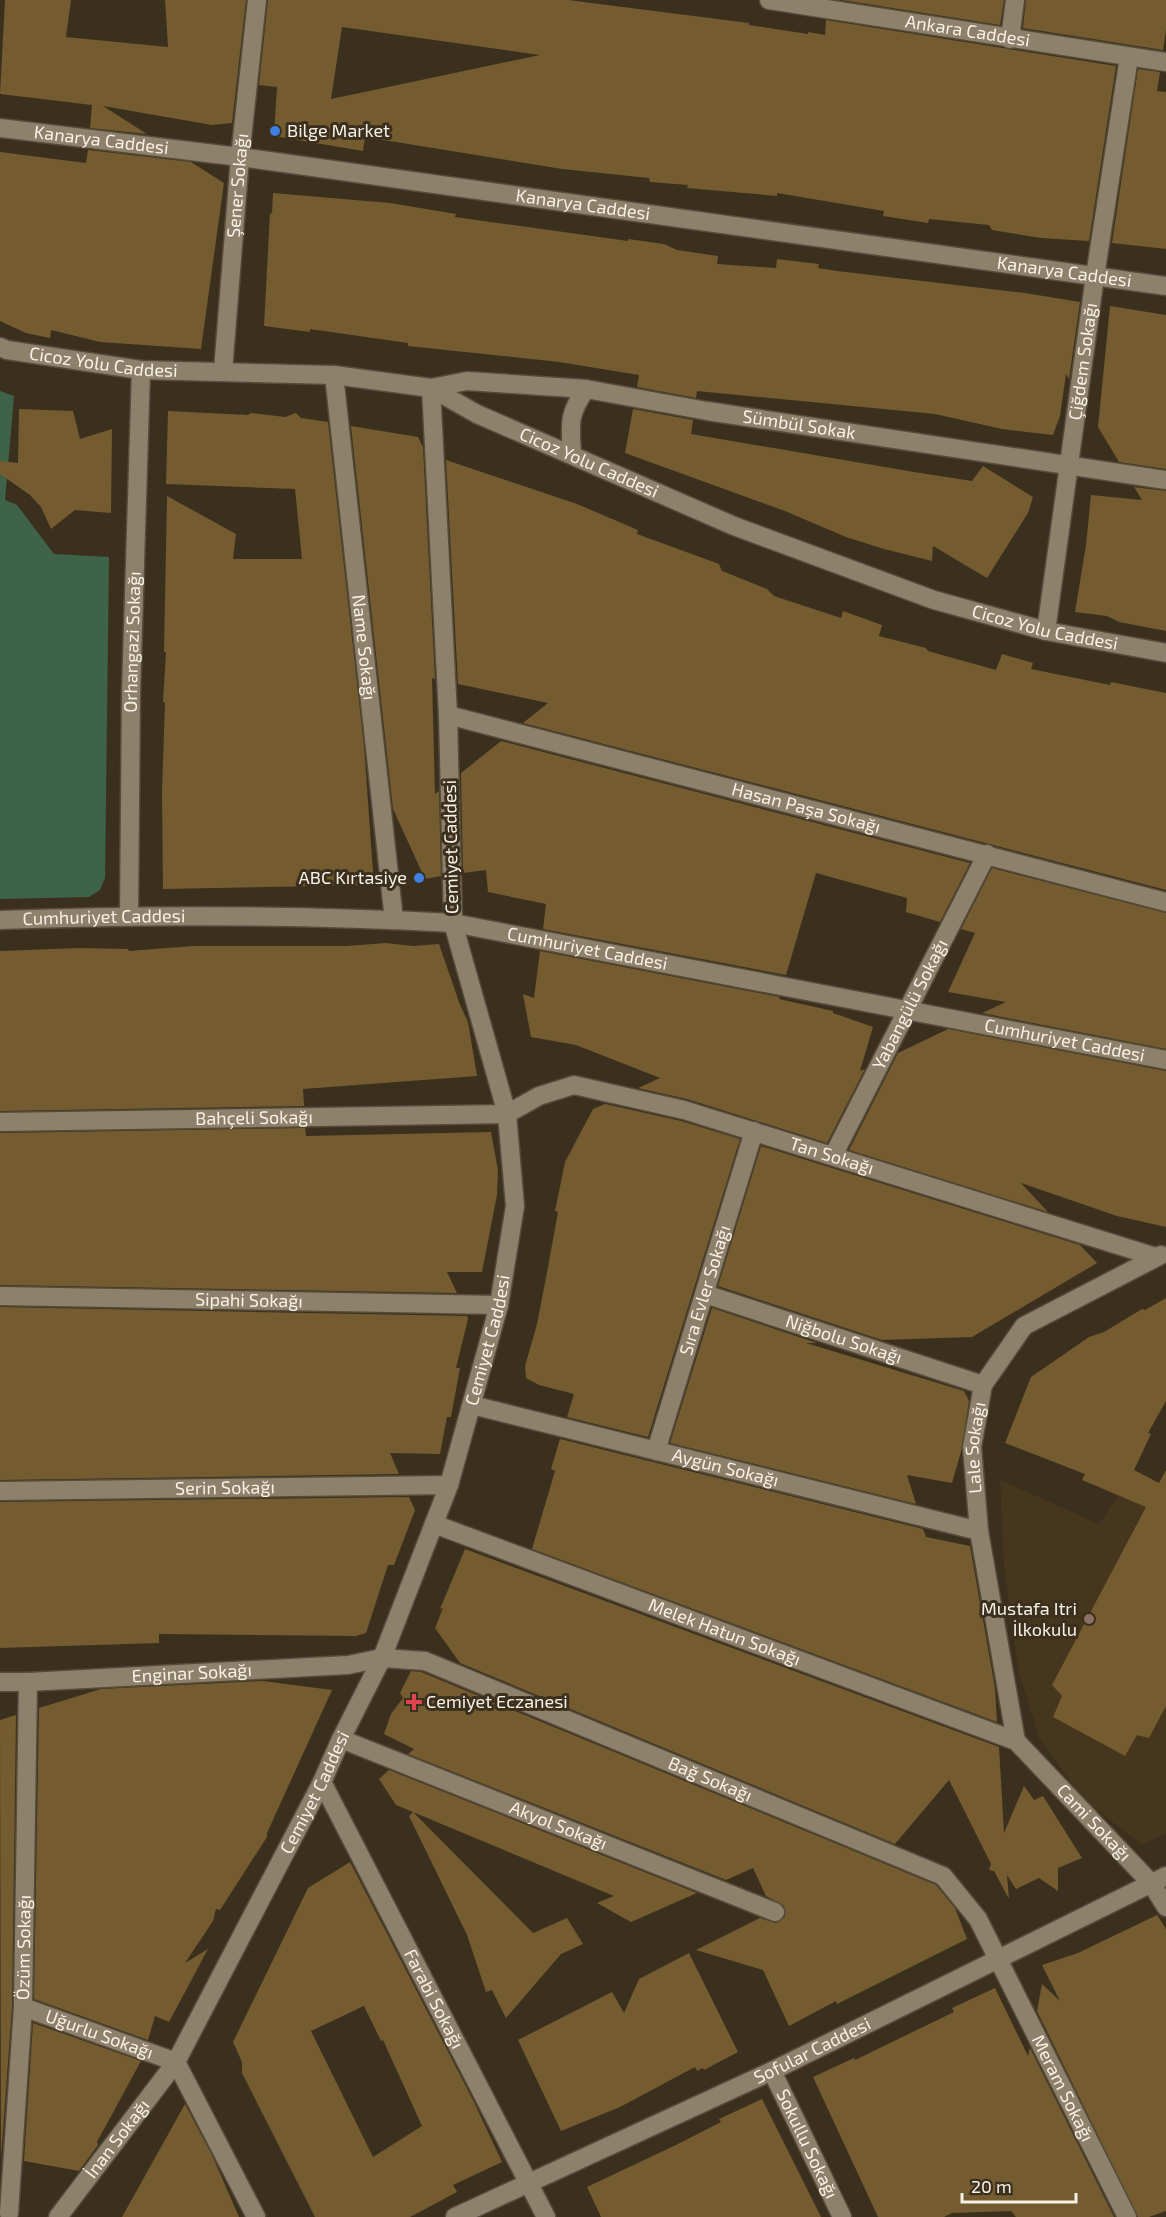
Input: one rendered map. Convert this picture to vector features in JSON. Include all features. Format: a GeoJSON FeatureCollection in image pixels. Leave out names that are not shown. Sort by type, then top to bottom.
{"type":"FeatureCollection","features":[{"type":"Feature","properties":{"kind":"street","name":"Şener Sokağı"},"geometry":{"type":"LineString","coordinates":[[223,371],[240,157],[257,0]]}},
{"type":"Feature","properties":{"kind":"street","name":"Ankara Caddesi"},"geometry":{"type":"LineString","coordinates":[[769,0],[1166,63]]}},
{"type":"Feature","properties":{"kind":"street"},"geometry":{"type":"LineString","coordinates":[[1010,39],[1015,0]]}},
{"type":"Feature","properties":{"kind":"street","name":"Çiğdem Sokağı"},"geometry":{"type":"LineString","coordinates":[[1046,631],[1095,276],[1129,57]]}},
{"type":"Feature","properties":{"kind":"street","name":"Kanarya Caddesi"},"geometry":{"type":"LineString","coordinates":[[0,128],[240,157],[1166,286]]}},
{"type":"Feature","properties":{"kind":"street","name":"Cicoz Yolu Caddesi"},"geometry":{"type":"LineString","coordinates":[[0,347],[7,350],[141,370],[334,375],[431,388],[477,414],[734,526],[934,600],[1046,631],[1166,653]]}},
{"type":"Feature","properties":{"kind":"street","name":"Orhangazi Sokağı"},"geometry":{"type":"LineString","coordinates":[[129,915],[131,692],[141,370]]}},
{"type":"Feature","properties":{"kind":"street","name":"Name Sokağı"},"geometry":{"type":"LineString","coordinates":[[334,375],[394,920]]}},
{"type":"Feature","properties":{"kind":"street","name":"Sümbül Sokak"},"geometry":{"type":"LineString","coordinates":[[431,388],[467,381],[586,389],[706,411],[1166,480]]}},
{"type":"Feature","properties":{"kind":"street","name":"Cemiyet Caddesi"},"geometry":{"type":"LineString","coordinates":[[176,2062],[322,1782],[382,1658],[449,1485],[499,1305],[514,1206],[507,1114],[453,923],[448,715],[431,388]]}},
{"type":"Feature","properties":{"kind":"street"},"geometry":{"type":"LineString","coordinates":[[572,454],[571,427],[575,405],[586,389]]}},
{"type":"Feature","properties":{"kind":"street","name":"Hasan Paşa Sokağı"},"geometry":{"type":"LineString","coordinates":[[448,715],[1166,902]]}},
{"type":"Feature","properties":{"kind":"street","name":"Yabangülü Sokağı"},"geometry":{"type":"LineString","coordinates":[[833,1156],[987,854]]}},
{"type":"Feature","properties":{"kind":"street","name":"Cumhuriyet Caddesi"},"geometry":{"type":"LineString","coordinates":[[0,920],[129,915],[453,923],[1166,1060]]}},
{"type":"Feature","properties":{"kind":"street","name":"Tan Sokağı"},"geometry":{"type":"LineString","coordinates":[[507,1114],[538,1096],[574,1085],[684,1110],[1161,1255]]}},
{"type":"Feature","properties":{"kind":"street","name":"Bahçeli Sokağı"},"geometry":{"type":"LineString","coordinates":[[0,1122],[507,1114]]}},
{"type":"Feature","properties":{"kind":"street","name":"Sıra Evler Sokağı"},"geometry":{"type":"LineString","coordinates":[[656,1451],[754,1131]]}},
{"type":"Feature","properties":{"kind":"street","name":"Lale Sokağı"},"geometry":{"type":"LineString","coordinates":[[1016,1741],[979,1531],[972,1446],[983,1385],[1024,1326],[1161,1255]]}},
{"type":"Feature","properties":{"kind":"street","name":"Niğbolu Sokağı"},"geometry":{"type":"LineString","coordinates":[[705,1294],[983,1385]]}},
{"type":"Feature","properties":{"kind":"street","name":"Sipahi Sokağı"},"geometry":{"type":"LineString","coordinates":[[0,1296],[499,1305]]}},
{"type":"Feature","properties":{"kind":"street","name":"Aygün Sokağı"},"geometry":{"type":"LineString","coordinates":[[472,1405],[979,1531]]}},
{"type":"Feature","properties":{"kind":"street","name":"Serin Sokağı"},"geometry":{"type":"LineString","coordinates":[[0,1491],[449,1485]]}},
{"type":"Feature","properties":{"kind":"street","name":"Melek Hatun Sokağı"},"geometry":{"type":"LineString","coordinates":[[434,1524],[1016,1741]]}},
{"type":"Feature","properties":{"kind":"street","name":"Enginar Sokağı"},"geometry":{"type":"LineString","coordinates":[[0,1682],[348,1665],[382,1658]]}},
{"type":"Feature","properties":{"kind":"street","name":"Bağ Sokağı"},"geometry":{"type":"LineString","coordinates":[[382,1658],[425,1662],[943,1876],[978,1919],[999,1959]]}},
{"type":"Feature","properties":{"kind":"street","name":"Özüm Sokağı"},"geometry":{"type":"LineString","coordinates":[[11,2214],[22,2007],[28,1682]]}},
{"type":"Feature","properties":{"kind":"street","name":"Akyol Sokağı"},"geometry":{"type":"LineString","coordinates":[[341,1739],[775,1912]]}},
{"type":"Feature","properties":{"kind":"street","name":"Cami Sokağı"},"geometry":{"type":"LineString","coordinates":[[1016,1741],[1159,1880],[1166,1907]]}},
{"type":"Feature","properties":{"kind":"street","name":"Farabi Sokağı"},"geometry":{"type":"LineString","coordinates":[[322,1782],[546,2217]]}},
{"type":"Feature","properties":{"kind":"street","name":"Sofular Caddesi"},"geometry":{"type":"LineString","coordinates":[[455,2217],[771,2071],[1159,1880]]}},
{"type":"Feature","properties":{"kind":"street","name":"Meram Sokağı"},"geometry":{"type":"LineString","coordinates":[[999,1959],[1127,2217]]}},
{"type":"Feature","properties":{"kind":"street","name":"Uğurlu Sokağı"},"geometry":{"type":"LineString","coordinates":[[22,2007],[176,2062]]}},
{"type":"Feature","properties":{"kind":"street"},"geometry":{"type":"LineString","coordinates":[[176,2062],[256,2217]]}},
{"type":"Feature","properties":{"kind":"street","name":"İnan Sokağı"},"geometry":{"type":"LineString","coordinates":[[58,2217],[176,2062]]}},
{"type":"Feature","properties":{"kind":"street","name":"Sokullu Sokağı"},"geometry":{"type":"LineString","coordinates":[[771,2071],[842,2217]]}},
{"type":"Feature","properties":{"kind":"shaded area","name":"Mustafa Itri İlkokulu"},"geometry":{"type":"Polygon","coordinates":[[[1135,1470],[1166,1487],[1166,1833],[1142,1845],[1082,1798],[1040,1739],[1018,1670],[1004,1568],[1000,1480],[1099,1524],[1135,1470]]]}},
{"type":"Feature","properties":{"kind":"green space"},"geometry":{"type":"Polygon","coordinates":[[[0,391],[14,396],[5,500],[17,505],[54,554],[109,557],[105,878],[100,890],[89,897],[0,899],[0,391]]]}},
{"type":"Feature","properties":{"kind":"building"},"geometry":{"type":"Polygon","coordinates":[[[5,0],[71,0],[66,37],[168,47],[165,0],[246,0],[232,123],[212,125],[103,106],[147,134],[90,128],[92,105],[0,94],[5,0]]]}},
{"type":"Feature","properties":{"kind":"building"},"geometry":{"type":"Polygon","coordinates":[[[268,0],[568,0],[825,35],[826,20],[1116,66],[1089,241],[1041,238],[992,230],[989,225],[929,219],[928,223],[883,216],[884,211],[777,193],[777,196],[687,188],[688,185],[650,182],[649,178],[562,169],[365,137],[363,151],[274,136],[277,87],[259,85],[268,0]],[[342,27],[331,99],[540,55],[342,27]]]}},
{"type":"Feature","properties":{"kind":"building"},"geometry":{"type":"Polygon","coordinates":[[[842,0],[1004,0],[1000,25],[842,0]]]}},
{"type":"Feature","properties":{"kind":"building"},"geometry":{"type":"Polygon","coordinates":[[[1026,0],[1166,0],[1163,50],[1023,28],[1026,0]]]}},
{"type":"Feature","properties":{"kind":"building"},"geometry":{"type":"Polygon","coordinates":[[[1138,69],[1160,72],[1157,91],[1166,92],[1166,249],[1112,243],[1138,69]]]}},
{"type":"Feature","properties":{"kind":"building"},"geometry":{"type":"Polygon","coordinates":[[[88,150],[191,162],[224,183],[201,349],[100,342],[51,330],[50,338],[26,333],[0,321],[0,152],[86,163],[88,150]]]}},
{"type":"Feature","properties":{"kind":"building"},"geometry":{"type":"Polygon","coordinates":[[[273,193],[390,203],[456,214],[455,217],[664,244],[677,250],[718,256],[717,264],[776,268],[777,259],[819,264],[818,268],[837,271],[1025,293],[1080,302],[1069,379],[1066,374],[1060,416],[1053,435],[1002,429],[935,414],[697,391],[696,398],[637,387],[639,375],[559,362],[408,346],[408,343],[310,329],[310,332],[264,326],[273,193]]]}},
{"type":"Feature","properties":{"kind":"building"},"geometry":{"type":"Polygon","coordinates":[[[1110,306],[1166,315],[1166,469],[1119,462],[1098,427],[1110,306]]]}},
{"type":"Feature","properties":{"kind":"building"},"geometry":{"type":"Polygon","coordinates":[[[19,409],[73,411],[80,439],[112,429],[111,513],[75,510],[51,529],[41,507],[30,495],[0,474],[0,461],[18,463],[19,409]]]}},
{"type":"Feature","properties":{"kind":"building"},"geometry":{"type":"Polygon","coordinates":[[[633,409],[693,420],[691,434],[914,472],[972,481],[983,466],[1033,497],[1028,513],[987,578],[933,546],[932,561],[884,549],[846,537],[785,511],[625,453],[633,409]]]}},
{"type":"Feature","properties":{"kind":"building"},"geometry":{"type":"Polygon","coordinates":[[[168,411],[248,415],[251,413],[285,417],[296,413],[301,418],[328,422],[364,746],[374,885],[163,889],[162,792],[167,496],[236,534],[233,559],[302,559],[295,489],[166,484],[168,411]]]}},
{"type":"Feature","properties":{"kind":"building"},"geometry":{"type":"Polygon","coordinates":[[[351,426],[418,437],[423,447],[435,679],[432,678],[435,794],[439,791],[441,876],[425,879],[393,809],[351,426]]]}},
{"type":"Feature","properties":{"kind":"building"},"geometry":{"type":"Polygon","coordinates":[[[446,460],[577,504],[638,530],[637,534],[719,564],[722,571],[767,589],[774,596],[841,618],[843,611],[882,625],[879,636],[996,670],[1002,654],[1033,663],[1031,669],[1110,685],[1111,682],[1166,693],[1166,890],[523,723],[548,703],[458,684],[446,460]]]}},
{"type":"Feature","properties":{"kind":"building"},"geometry":{"type":"Polygon","coordinates":[[[1134,487],[1166,491],[1166,631],[1119,622],[1107,616],[1075,612],[1086,545],[1091,495],[1142,500],[1134,487]]]}},
{"type":"Feature","properties":{"kind":"building"},"geometry":{"type":"Polygon","coordinates":[[[501,741],[970,863],[940,922],[906,912],[907,898],[816,873],[786,975],[543,929],[546,904],[488,892],[486,870],[463,873],[461,773],[501,741]]]}},
{"type":"Feature","properties":{"kind":"building"},"geometry":{"type":"Polygon","coordinates":[[[992,868],[1166,913],[1166,1049],[982,1013],[1006,1002],[948,992],[975,933],[961,929],[992,868]]]}},
{"type":"Feature","properties":{"kind":"building"},"geometry":{"type":"Polygon","coordinates":[[[386,943],[413,946],[439,944],[468,1022],[477,1076],[303,1089],[304,1106],[0,1111],[0,951],[78,948],[128,949],[129,951],[193,946],[346,946],[386,943]]]}},
{"type":"Feature","properties":{"kind":"building"},"geometry":{"type":"Polygon","coordinates":[[[540,951],[780,997],[779,999],[833,1011],[833,1013],[873,1027],[860,1071],[865,1069],[827,1143],[687,1099],[638,1088],[660,1078],[576,1045],[531,1037],[523,994],[534,998],[540,951]]]}},
{"type":"Feature","properties":{"kind":"building"},"geometry":{"type":"Polygon","coordinates":[[[948,1029],[1166,1071],[1166,1227],[1117,1216],[1021,1183],[1048,1212],[849,1150],[898,1053],[948,1029]]]}},
{"type":"Feature","properties":{"kind":"building"},"geometry":{"type":"Polygon","coordinates":[[[605,1104],[681,1121],[740,1139],[648,1437],[567,1417],[574,1394],[539,1385],[526,1378],[525,1366],[537,1324],[565,1162],[593,1109],[605,1104]]]}},
{"type":"Feature","properties":{"kind":"building"},"geometry":{"type":"Polygon","coordinates":[[[305,1128],[306,1136],[491,1132],[498,1170],[497,1195],[482,1272],[447,1272],[457,1293],[0,1285],[0,1133],[305,1128]]]}},
{"type":"Feature","properties":{"kind":"building"},"geometry":{"type":"Polygon","coordinates":[[[761,1146],[1080,1245],[1097,1263],[972,1337],[882,1340],[718,1286],[761,1146]]]}},
{"type":"Feature","properties":{"kind":"building"},"geometry":{"type":"Polygon","coordinates":[[[1166,1298],[1166,1401],[1148,1433],[1151,1434],[1134,1470],[1159,1483],[1166,1470],[1166,1706],[1149,1738],[1137,1735],[1125,1756],[1053,1717],[1062,1696],[1052,1685],[1146,1507],[1082,1480],[1085,1474],[1005,1443],[1031,1377],[1089,1337],[1104,1332],[1142,1309],[1145,1310],[1166,1298]]]}},
{"type":"Feature","properties":{"kind":"building"},"geometry":{"type":"Polygon","coordinates":[[[0,1307],[467,1316],[468,1319],[456,1368],[460,1368],[451,1417],[447,1417],[440,1454],[390,1453],[399,1474],[0,1480],[0,1307]]]}},
{"type":"Feature","properties":{"kind":"building"},"geometry":{"type":"Polygon","coordinates":[[[712,1308],[817,1343],[806,1343],[964,1391],[969,1401],[961,1452],[952,1483],[907,1475],[916,1504],[670,1443],[712,1308]]]}},
{"type":"Feature","properties":{"kind":"building"},"geometry":{"type":"Polygon","coordinates":[[[560,1439],[923,1529],[926,1537],[970,1546],[995,1688],[997,1722],[532,1549],[555,1471],[551,1469],[560,1439]]]}},
{"type":"Feature","properties":{"kind":"building"},"geometry":{"type":"Polygon","coordinates":[[[409,1497],[415,1510],[394,1565],[388,1565],[366,1633],[356,1636],[159,1634],[159,1643],[0,1648],[0,1502],[409,1497]]]}},
{"type":"Feature","properties":{"kind":"building"},"geometry":{"type":"Polygon","coordinates":[[[465,1549],[999,1747],[1004,1833],[1024,1786],[1034,1800],[1043,1796],[1082,1858],[1058,1868],[1058,1891],[1039,1878],[1016,1889],[1007,1875],[1009,1899],[994,1871],[989,1870],[991,1864],[949,1780],[895,1844],[460,1663],[435,1628],[443,1608],[440,1609],[465,1549]]]}},
{"type":"Feature","properties":{"kind":"building"},"geometry":{"type":"Polygon","coordinates":[[[411,1671],[421,1672],[936,1885],[955,1908],[967,1939],[837,2004],[836,2001],[789,2026],[763,1970],[696,1950],[760,1918],[776,1923],[785,1917],[784,1906],[766,1896],[753,1868],[726,1880],[408,1754],[414,1749],[384,1734],[391,1714],[403,1698],[400,1693],[411,1671]]]}},
{"type":"Feature","properties":{"kind":"building"},"geometry":{"type":"Polygon","coordinates":[[[263,1681],[332,1690],[267,1837],[220,1910],[216,1909],[213,1921],[185,1963],[208,1949],[169,2022],[155,2016],[148,2040],[34,1999],[39,1708],[101,1689],[263,1681]]]}},
{"type":"Feature","properties":{"kind":"building"},"geometry":{"type":"Polygon","coordinates":[[[16,1715],[12,2007],[1,2158],[0,1720],[16,1715]]]}},
{"type":"Feature","properties":{"kind":"building"},"geometry":{"type":"Polygon","coordinates":[[[389,1770],[697,1893],[631,1922],[597,1903],[614,1896],[396,1805],[379,1779],[389,1770]]]}},
{"type":"Feature","properties":{"kind":"building"},"geometry":{"type":"Polygon","coordinates":[[[413,1812],[533,1933],[567,1918],[583,1944],[561,1954],[506,2018],[492,1990],[486,1992],[467,1935],[409,1816],[413,1812]]]}},
{"type":"Feature","properties":{"kind":"building"},"geometry":{"type":"Polygon","coordinates":[[[350,1862],[474,2102],[502,2162],[453,2185],[457,2192],[410,2217],[315,2217],[242,2073],[242,2062],[233,2042],[308,1888],[350,1862]],[[364,2006],[311,2031],[373,2157],[422,2126],[383,2040],[381,2041],[364,2006]]]}},
{"type":"Feature","properties":{"kind":"building"},"geometry":{"type":"Polygon","coordinates":[[[1157,1915],[1166,1929],[1166,2211],[1149,2217],[1138,2217],[1037,2011],[1042,1984],[1060,2001],[1042,1965],[1078,1953],[1157,1915]]]}},
{"type":"Feature","properties":{"kind":"building"},"geometry":{"type":"Polygon","coordinates":[[[689,1953],[738,2052],[704,2070],[703,2068],[697,2071],[695,2067],[620,2107],[561,2131],[518,2040],[612,1992],[624,2013],[639,1979],[689,1953]]]}},
{"type":"Feature","properties":{"kind":"building"},"geometry":{"type":"Polygon","coordinates":[[[995,1988],[1028,2056],[1030,2048],[1114,2217],[1016,2217],[1011,2211],[952,2213],[944,2217],[878,2217],[813,2077],[854,2058],[855,2060],[954,2012],[952,2008],[995,1988]]]}},
{"type":"Feature","properties":{"kind":"building"},"geometry":{"type":"Polygon","coordinates":[[[33,2023],[141,2061],[97,2142],[98,2145],[79,2171],[24,2161],[33,2023]]]}},
{"type":"Feature","properties":{"kind":"building"},"geometry":{"type":"Polygon","coordinates":[[[762,2099],[821,2217],[601,2217],[587,2187],[678,2144],[721,2122],[719,2119],[762,2099]]]}},
{"type":"Feature","properties":{"kind":"building"},"geometry":{"type":"Polygon","coordinates":[[[185,2104],[212,2155],[239,2217],[122,2217],[185,2104]]]}},
{"type":"Feature","properties":{"kind":"place","name":"Bilge Market"},"geometry":{"type":"Point","coordinates":[275,131]}},
{"type":"Feature","properties":{"kind":"place","name":"ABC Kırtasiye"},"geometry":{"type":"Point","coordinates":[419,878]}},
{"type":"Feature","properties":{"kind":"place","name":"Mustafa Itri İlkokulu"},"geometry":{"type":"Point","coordinates":[1089,1619]}},
{"type":"Feature","properties":{"kind":"place","name":"Cemiyet Eczanesi"},"geometry":{"type":"Point","coordinates":[414,1702]}}]}
